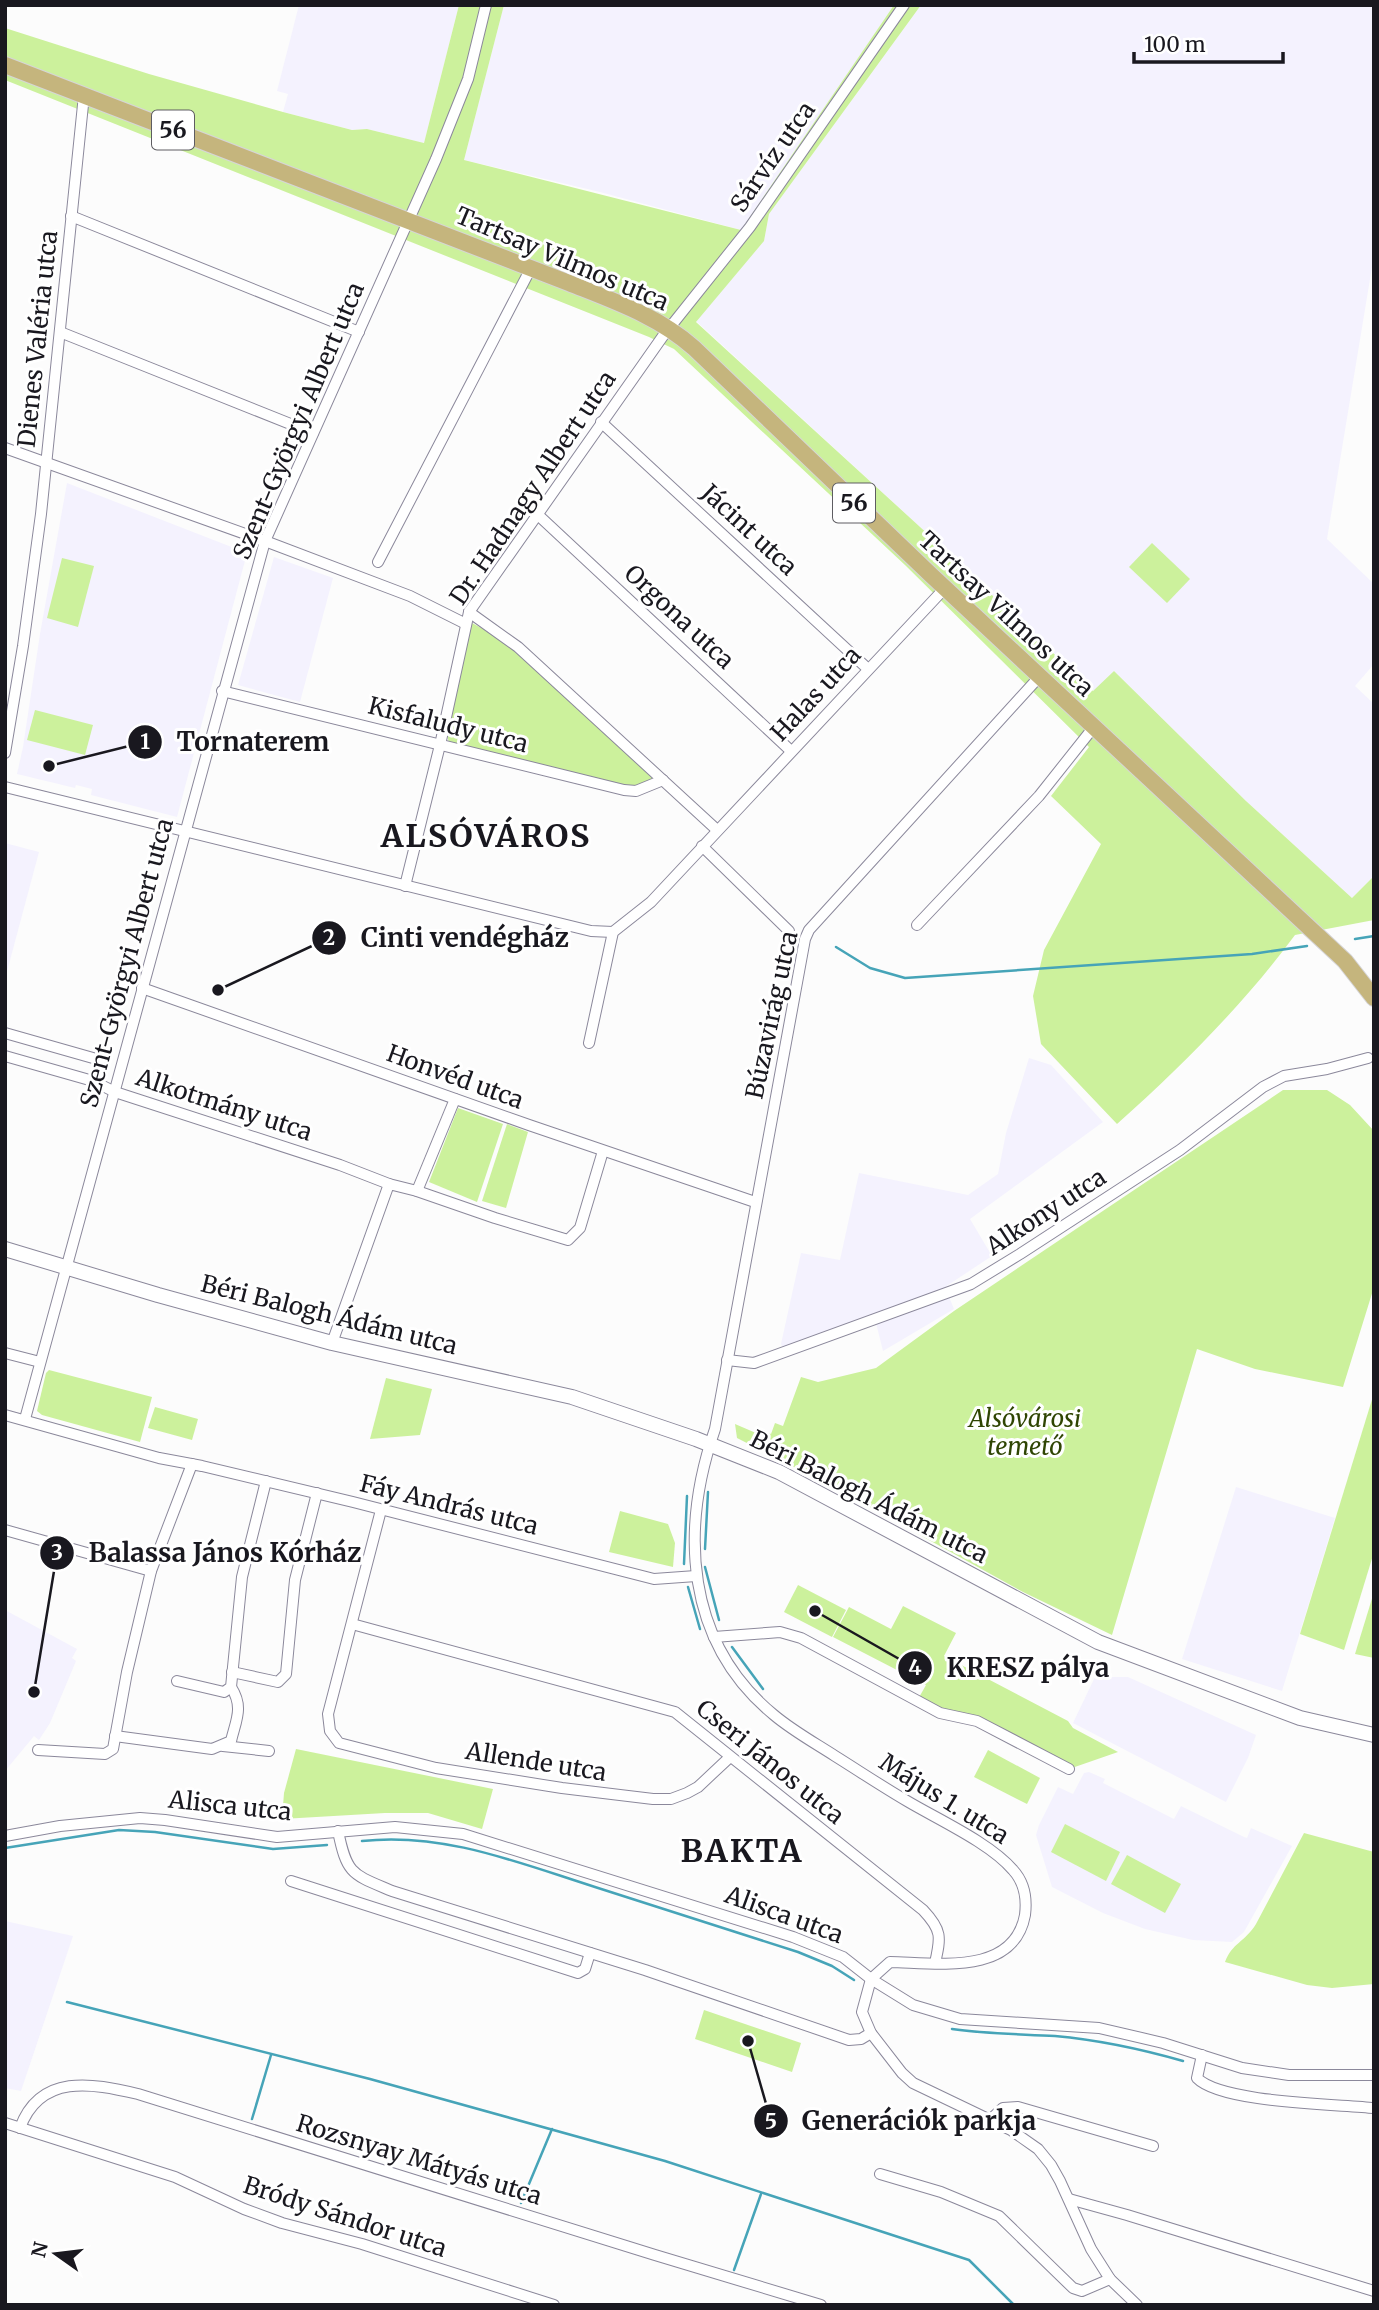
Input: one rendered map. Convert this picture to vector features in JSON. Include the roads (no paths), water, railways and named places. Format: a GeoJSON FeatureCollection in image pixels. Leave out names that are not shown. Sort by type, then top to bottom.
{"type":"FeatureCollection","features":[{"type":"Feature","properties":{"kind":"main road","name":"Tartsay Vilmos utca"},"geometry":{"type":"LineString","coordinates":[[5,65],[531,268],[620,304],[670,328],[1093,728],[1345,961]]}},
{"type":"Feature","properties":{"kind":"main road","name":"56"},"geometry":{"type":"LineString","coordinates":[[1345,961],[1374,981]]}},
{"type":"Feature","properties":{"kind":"main road","name":"56"},"geometry":{"type":"LineString","coordinates":[[1345,961],[1374,998]]}},
{"type":"Feature","properties":{"kind":"street","name":"Szent-Györgyi Albert utca"},"geometry":{"type":"LineString","coordinates":[[25,1419],[265,541],[468,79],[486,5]]}},
{"type":"Feature","properties":{"kind":"street","name":"Sárvíz utca"},"geometry":{"type":"LineString","coordinates":[[670,328],[750,227],[904,5]]}},
{"type":"Feature","properties":{"kind":"street","name":"Dienes Valéria utca"},"geometry":{"type":"LineString","coordinates":[[5,753],[25,635],[47,462],[84,95]]}},
{"type":"Feature","properties":{"kind":"street"},"geometry":{"type":"LineString","coordinates":[[71,216],[359,332]]}},
{"type":"Feature","properties":{"kind":"street"},"geometry":{"type":"LineString","coordinates":[[378,562],[531,268]]}},
{"type":"Feature","properties":{"kind":"street","name":"Dr. Hadnagy Albert utca"},"geometry":{"type":"LineString","coordinates":[[405,886],[469,612],[670,328]]}},
{"type":"Feature","properties":{"kind":"street"},"geometry":{"type":"LineString","coordinates":[[60,332],[313,433]]}},
{"type":"Feature","properties":{"kind":"street","name":"Jácint utca"},"geometry":{"type":"LineString","coordinates":[[601,422],[867,669]]}},
{"type":"Feature","properties":{"kind":"street"},"geometry":{"type":"LineString","coordinates":[[5,448],[410,596],[466,624]]}},
{"type":"Feature","properties":{"kind":"street","name":"Orgona utca"},"geometry":{"type":"LineString","coordinates":[[537,514],[791,751]]}},
{"type":"Feature","properties":{"kind":"street","name":"Halas utca"},"geometry":{"type":"LineString","coordinates":[[613,932],[651,902],[945,588]]}},
{"type":"Feature","properties":{"kind":"street"},"geometry":{"type":"LineString","coordinates":[[469,612],[518,647],[717,830]]}},
{"type":"Feature","properties":{"kind":"street","name":"Búzavirág utca"},"geometry":{"type":"LineString","coordinates":[[710,1445],[808,930],[1040,676]]}},
{"type":"Feature","properties":{"kind":"street","name":"Kisfaludy utca"},"geometry":{"type":"LineString","coordinates":[[222,691],[624,790],[636,791],[663,780]]}},
{"type":"Feature","properties":{"kind":"street"},"geometry":{"type":"LineString","coordinates":[[917,925],[1039,796],[1093,728]]}},
{"type":"Feature","properties":{"kind":"street"},"geometry":{"type":"LineString","coordinates":[[5,787],[591,931],[613,932],[589,1043]]}},
{"type":"Feature","properties":{"kind":"street"},"geometry":{"type":"LineString","coordinates":[[702,846],[789,931]]}},
{"type":"Feature","properties":{"kind":"street","name":"Honvéd utca"},"geometry":{"type":"LineString","coordinates":[[142,988],[755,1202]]}},
{"type":"Feature","properties":{"kind":"street"},"geometry":{"type":"LineString","coordinates":[[5,1033],[100,1060]]}},
{"type":"Feature","properties":{"kind":"street","name":"Alkotmány utca"},"geometry":{"type":"LineString","coordinates":[[5,1056],[93,1082],[115,1092],[417,1191]]}},
{"type":"Feature","properties":{"kind":"street","name":"Alkony utca"},"geometry":{"type":"LineString","coordinates":[[727,1360],[754,1363],[971,1284],[1180,1150],[1263,1087],[1284,1076],[1327,1069],[1368,1058]]}},
{"type":"Feature","properties":{"kind":"street"},"geometry":{"type":"LineString","coordinates":[[455,1099],[417,1191],[569,1240],[580,1228],[603,1151]]}},
{"type":"Feature","properties":{"kind":"street"},"geometry":{"type":"LineString","coordinates":[[332,1342],[389,1184]]}},
{"type":"Feature","properties":{"kind":"street","name":"Béri Balogh Ádám utca"},"geometry":{"type":"LineString","coordinates":[[5,1249],[332,1342],[572,1397],[710,1445],[779,1472],[1098,1642],[1300,1717],[1374,1735]]}},
{"type":"Feature","properties":{"kind":"street"},"geometry":{"type":"LineString","coordinates":[[5,1353],[40,1362]]}},
{"type":"Feature","properties":{"kind":"street","name":"Fáy András utca"},"geometry":{"type":"LineString","coordinates":[[5,1415],[148,1455],[317,1493],[654,1579],[696,1576]]}},
{"type":"Feature","properties":{"kind":"street","name":"Május 1. utca"},"geometry":{"type":"LineString","coordinates":[[710,1445],[696,1507],[696,1576],[704,1611],[714,1637],[738,1677],[772,1714],[796,1731],[992,1851],[1014,1871],[1023,1886],[1027,1903],[1023,1921],[1013,1944],[997,1955],[974,1962],[890,1962],[871,1979]]}},
{"type":"Feature","properties":{"kind":"street"},"geometry":{"type":"LineString","coordinates":[[38,1750],[105,1754],[113,1749],[151,1571],[192,1464]]}},
{"type":"Feature","properties":{"kind":"street"},"geometry":{"type":"LineString","coordinates":[[115,1736],[212,1749],[232,1741],[239,1709],[238,1698],[231,1687],[242,1577],[266,1481]]}},
{"type":"Feature","properties":{"kind":"street"},"geometry":{"type":"LineString","coordinates":[[232,1672],[278,1682],[286,1674],[295,1580],[317,1493]]}},
{"type":"Feature","properties":{"kind":"street"},"geometry":{"type":"LineString","coordinates":[[352,1624],[381,1510]]}},
{"type":"Feature","properties":{"kind":"street"},"geometry":{"type":"LineString","coordinates":[[5,1530],[151,1571]]}},
{"type":"Feature","properties":{"kind":"street","name":"Allende utca"},"geometry":{"type":"LineString","coordinates":[[352,1624],[328,1714],[333,1738],[344,1745],[436,1768],[653,1799],[671,1799],[687,1793],[698,1787],[730,1757]]}},
{"type":"Feature","properties":{"kind":"street","name":"Cseri János utca"},"geometry":{"type":"LineString","coordinates":[[352,1624],[675,1712],[923,1910],[936,1924],[940,1940],[935,1963]]}},
{"type":"Feature","properties":{"kind":"street"},"geometry":{"type":"LineString","coordinates":[[714,1637],[780,1632],[801,1638],[940,1713],[977,1721],[1069,1769]]}},
{"type":"Feature","properties":{"kind":"street"},"geometry":{"type":"LineString","coordinates":[[177,1681],[224,1692],[231,1687]]}},
{"type":"Feature","properties":{"kind":"street"},"geometry":{"type":"LineString","coordinates":[[223,1746],[269,1751]]}},
{"type":"Feature","properties":{"kind":"street","name":"Alisca utca"},"geometry":{"type":"LineString","coordinates":[[5,1836],[60,1826],[140,1818],[277,1837],[395,1826],[468,1836],[793,1937],[843,1957],[871,1979],[913,2005],[952,2018],[1099,2028],[1241,2068],[1289,2076],[1374,2075]]}},
{"type":"Feature","properties":{"kind":"street"},"geometry":{"type":"LineString","coordinates":[[338,1831],[343,1858],[350,1870],[358,1877],[392,1891],[590,1953],[849,2040],[862,2039],[871,2033]]}},
{"type":"Feature","properties":{"kind":"street"},"geometry":{"type":"LineString","coordinates":[[291,1881],[578,1973],[585,1969],[590,1953]]}},
{"type":"Feature","properties":{"kind":"street"},"geometry":{"type":"LineString","coordinates":[[871,1979],[862,2012],[871,2033],[902,2073],[913,2083],[1011,2130],[1038,2149],[1051,2165],[1091,2249],[1110,2279],[1137,2305]]}},
{"type":"Feature","properties":{"kind":"street"},"geometry":{"type":"LineString","coordinates":[[1202,2055],[1197,2078],[1204,2084],[1238,2095],[1374,2108]]}},
{"type":"Feature","properties":{"kind":"street","name":"Rozsnyay Mátyás utca"},"geometry":{"type":"LineString","coordinates":[[20,2128],[25,2115],[47,2092],[76,2085],[99,2085],[138,2094],[655,2256],[821,2305]]}},
{"type":"Feature","properties":{"kind":"street"},"geometry":{"type":"LineString","coordinates":[[990,2119],[1003,2108],[1018,2107],[1153,2146]]}},
{"type":"Feature","properties":{"kind":"street","name":"Bródy Sándor utca"},"geometry":{"type":"LineString","coordinates":[[5,2123],[175,2177],[244,2209],[282,2223],[362,2244],[554,2305]]}},
{"type":"Feature","properties":{"kind":"street"},"geometry":{"type":"LineString","coordinates":[[880,2174],[941,2192],[999,2216],[1073,2288],[1082,2291],[1110,2279]]}},
{"type":"Feature","properties":{"kind":"street"},"geometry":{"type":"LineString","coordinates":[[1069,2199],[1127,2214],[1374,2291]]}},
{"type":"Feature","properties":{"kind":"waterway"},"geometry":{"type":"LineString","coordinates":[[1355,939],[1374,936]]}},
{"type":"Feature","properties":{"kind":"waterway"},"geometry":{"type":"LineString","coordinates":[[836,947],[870,968],[905,978],[1252,954],[1307,946]]}},
{"type":"Feature","properties":{"kind":"waterway"},"geometry":{"type":"LineString","coordinates":[[705,1549],[708,1492]]}},
{"type":"Feature","properties":{"kind":"waterway"},"geometry":{"type":"LineString","coordinates":[[684,1564],[687,1496]]}},
{"type":"Feature","properties":{"kind":"waterway"},"geometry":{"type":"LineString","coordinates":[[705,1567],[719,1620]]}},
{"type":"Feature","properties":{"kind":"waterway"},"geometry":{"type":"LineString","coordinates":[[688,1587],[700,1629]]}},
{"type":"Feature","properties":{"kind":"waterway"},"geometry":{"type":"LineString","coordinates":[[732,1647],[763,1689]]}},
{"type":"Feature","properties":{"kind":"waterway"},"geometry":{"type":"LineString","coordinates":[[5,1848],[119,1830],[155,1832],[273,1849],[327,1845]]}},
{"type":"Feature","properties":{"kind":"waterway"},"geometry":{"type":"LineString","coordinates":[[362,1841],[422,1841],[481,1852],[798,1952],[832,1966],[854,1980]]}},
{"type":"Feature","properties":{"kind":"waterway"},"geometry":{"type":"LineString","coordinates":[[67,2002],[370,2079],[665,2161],[969,2260],[1014,2305]]}},
{"type":"Feature","properties":{"kind":"waterway"},"geometry":{"type":"LineString","coordinates":[[952,2029],[1088,2040],[1183,2061]]}},
{"type":"Feature","properties":{"kind":"waterway"},"geometry":{"type":"LineString","coordinates":[[252,2119],[271,2055]]}},
{"type":"Feature","properties":{"kind":"waterway"},"geometry":{"type":"LineString","coordinates":[[521,2203],[552,2129]]}},
{"type":"Feature","properties":{"kind":"waterway"},"geometry":{"type":"LineString","coordinates":[[734,2270],[761,2194]]}},
{"type":"Feature","properties":{"kind":"place","name":"Tornaterem"},"geometry":{"type":"Point","coordinates":[49,766]}},
{"type":"Feature","properties":{"kind":"place","name":"Cinti vendégház"},"geometry":{"type":"Point","coordinates":[218,990]}},
{"type":"Feature","properties":{"kind":"place","name":"KRESZ pálya"},"geometry":{"type":"Point","coordinates":[815,1611]}},
{"type":"Feature","properties":{"kind":"place","name":"Balassa János Kórház"},"geometry":{"type":"Point","coordinates":[34,1692]}},
{"type":"Feature","properties":{"kind":"place","name":"Generációk parkja"},"geometry":{"type":"Point","coordinates":[748,2041]}},
{"type":"Feature","properties":{"kind":"district","name":"ALSÓVÁROS"},"geometry":{"type":"Point","coordinates":[486,836]}},
{"type":"Feature","properties":{"kind":"district","name":"BAKTA"},"geometry":{"type":"Point","coordinates":[742,1851]}},
{"type":"Feature","properties":{"kind":"park label","name":"Alsóvárosi temető"},"geometry":{"type":"Point","coordinates":[1025,1433]}}]}
